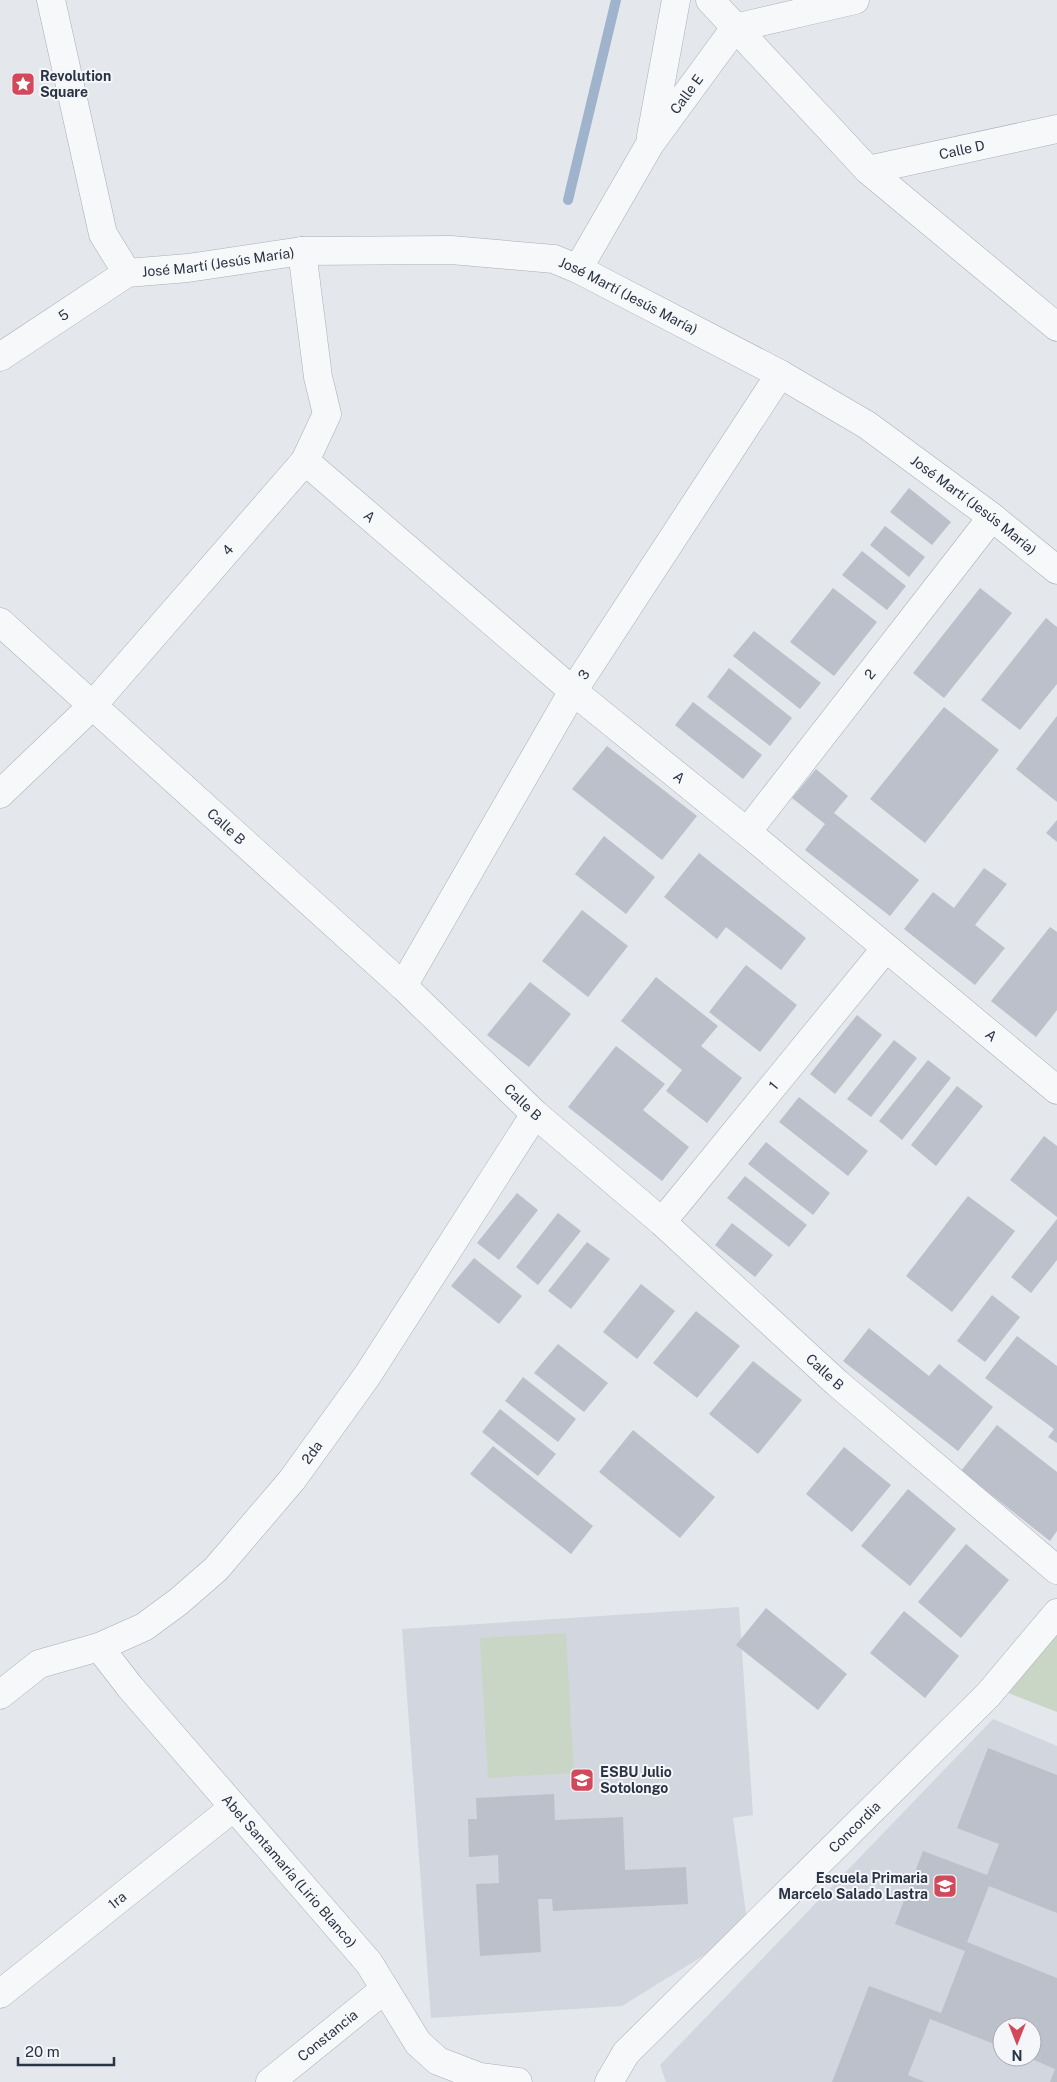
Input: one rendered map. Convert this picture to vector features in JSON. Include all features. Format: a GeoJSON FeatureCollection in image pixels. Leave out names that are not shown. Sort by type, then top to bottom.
{"type":"FeatureCollection","features":[{"type":"Feature","properties":{"kind":"street"},"geometry":{"type":"LineString","coordinates":[[51,0],[103,234],[127,273]]}},
{"type":"Feature","properties":{"kind":"street"},"geometry":{"type":"LineString","coordinates":[[650,144],[676,0]]}},
{"type":"Feature","properties":{"kind":"street"},"geometry":{"type":"LineString","coordinates":[[710,0],[868,170],[1052,318]]}},
{"type":"Feature","properties":{"kind":"street"},"geometry":{"type":"LineString","coordinates":[[735,28],[856,0]]}},
{"type":"Feature","properties":{"kind":"street","name":"Calle E"},"geometry":{"type":"LineString","coordinates":[[578,269],[650,144],[735,28]]}},
{"type":"Feature","properties":{"kind":"street","name":"Calle D"},"geometry":{"type":"LineString","coordinates":[[868,170],[1057,129]]}},
{"type":"Feature","properties":{"kind":"street","name":"José Martí (Jesús María)"},"geometry":{"type":"LineString","coordinates":[[127,273],[188,268],[302,251],[451,250],[554,259],[578,269],[780,374],[867,425],[992,517],[1057,570]]}},
{"type":"Feature","properties":{"kind":"street","name":"4"},"geometry":{"type":"LineString","coordinates":[[0,794],[92,706],[305,461],[327,414],[318,377],[302,251]]}},
{"type":"Feature","properties":{"kind":"street","name":"5"},"geometry":{"type":"LineString","coordinates":[[0,357],[127,273]]}},
{"type":"Feature","properties":{"kind":"street","name":"3"},"geometry":{"type":"LineString","coordinates":[[403,986],[573,691],[780,374]]}},
{"type":"Feature","properties":{"kind":"street","name":"A"},"geometry":{"type":"LineString","coordinates":[[305,461],[573,691],[747,832],[1057,1090]]}},
{"type":"Feature","properties":{"kind":"street","name":"2"},"geometry":{"type":"LineString","coordinates":[[747,832],[992,517]]}},
{"type":"Feature","properties":{"kind":"street","name":"Calle B"},"geometry":{"type":"LineString","coordinates":[[0,622],[403,986],[535,1114],[662,1222],[837,1383],[1057,1570]]}},
{"type":"Feature","properties":{"kind":"street","name":"1"},"geometry":{"type":"LineString","coordinates":[[662,1222],[886,948]]}},
{"type":"Feature","properties":{"kind":"street","name":"2da"},"geometry":{"type":"LineString","coordinates":[[0,1695],[38,1664],[99,1647],[144,1626],[178,1602],[216,1569],[292,1480],[367,1376],[535,1114]]}},
{"type":"Feature","properties":{"kind":"street","name":"Concordia"},"geometry":{"type":"LineString","coordinates":[[609,2082],[626,2053],[988,1695],[1057,1613]]}},
{"type":"Feature","properties":{"kind":"street","name":"Abel Santamaría (Lirio Blanco)"},"geometry":{"type":"LineString","coordinates":[[99,1647],[130,1688],[369,1963],[418,2043],[438,2061],[479,2080],[518,2082]]}},
{"type":"Feature","properties":{"kind":"street","name":"1ra"},"geometry":{"type":"LineString","coordinates":[[0,1994],[234,1807]]}},
{"type":"Feature","properties":{"kind":"street","name":"Constancia"},"geometry":{"type":"LineString","coordinates":[[270,2082],[386,1988]]}},
{"type":"Feature","properties":{"kind":"shaded area","name":"ESBU Julio Sotolongo"},"geometry":{"type":"Polygon","coordinates":[[[739,1607],[753,1815],[733,1818],[748,1928],[622,2006],[431,2018],[402,1629],[739,1607]]]}},
{"type":"Feature","properties":{"kind":"shaded area","name":"Escuela Primaria Marcelo Salado Lastra"},"geometry":{"type":"Polygon","coordinates":[[[993,1719],[1057,1746],[1057,2082],[666,2082],[660,2065],[993,1719]]]}},
{"type":"Feature","properties":{"kind":"green space"},"geometry":{"type":"Polygon","coordinates":[[[566,1633],[574,1773],[488,1778],[480,1638],[566,1633]]]}},
{"type":"Feature","properties":{"kind":"green space"},"geometry":{"type":"Polygon","coordinates":[[[1057,1634],[1057,1712],[1003,1691],[1057,1634]]]}},
{"type":"Feature","properties":{"kind":"building"},"geometry":{"type":"Polygon","coordinates":[[[909,488],[951,522],[932,545],[890,512],[909,488]]]}},
{"type":"Feature","properties":{"kind":"building"},"geometry":{"type":"Polygon","coordinates":[[[885,526],[925,557],[909,577],[870,545],[885,526]]]}},
{"type":"Feature","properties":{"kind":"building"},"geometry":{"type":"Polygon","coordinates":[[[862,551],[906,586],[887,610],[842,575],[862,551]]]}},
{"type":"Feature","properties":{"kind":"building"},"geometry":{"type":"Polygon","coordinates":[[[833,588],[877,622],[834,676],[790,642],[833,588]]]}},
{"type":"Feature","properties":{"kind":"building"},"geometry":{"type":"Polygon","coordinates":[[[980,588],[1012,613],[944,698],[913,673],[980,588]]]}},
{"type":"Feature","properties":{"kind":"building"},"geometry":{"type":"Polygon","coordinates":[[[1046,618],[1057,627],[1057,684],[1020,730],[981,700],[1046,618]]]}},
{"type":"Feature","properties":{"kind":"building"},"geometry":{"type":"Polygon","coordinates":[[[754,631],[821,683],[800,709],[733,656],[754,631]]]}},
{"type":"Feature","properties":{"kind":"building"},"geometry":{"type":"Polygon","coordinates":[[[729,668],[792,718],[770,746],[707,697],[729,668]]]}},
{"type":"Feature","properties":{"kind":"building"},"geometry":{"type":"Polygon","coordinates":[[[693,702],[762,755],[743,779],[675,725],[693,702]]]}},
{"type":"Feature","properties":{"kind":"building"},"geometry":{"type":"Polygon","coordinates":[[[944,707],[999,750],[925,843],[870,799],[944,707]]]}},
{"type":"Feature","properties":{"kind":"building"},"geometry":{"type":"Polygon","coordinates":[[[1057,716],[1057,802],[1016,769],[1057,716]]]}},
{"type":"Feature","properties":{"kind":"building"},"geometry":{"type":"Polygon","coordinates":[[[607,746],[697,816],[662,860],[572,789],[607,746]]]}},
{"type":"Feature","properties":{"kind":"building"},"geometry":{"type":"Polygon","coordinates":[[[816,769],[848,796],[834,813],[919,880],[890,916],[805,850],[825,824],[792,798],[816,769]]]}},
{"type":"Feature","properties":{"kind":"building"},"geometry":{"type":"Polygon","coordinates":[[[1057,820],[1057,842],[1046,833],[1057,820]]]}},
{"type":"Feature","properties":{"kind":"building"},"geometry":{"type":"Polygon","coordinates":[[[604,836],[655,877],[626,914],[575,874],[604,836]]]}},
{"type":"Feature","properties":{"kind":"building"},"geometry":{"type":"Polygon","coordinates":[[[699,853],[806,938],[781,970],[726,927],[717,939],[664,897],[699,853]]]}},
{"type":"Feature","properties":{"kind":"building"},"geometry":{"type":"Polygon","coordinates":[[[984,868],[1007,884],[975,925],[1005,948],[975,985],[904,929],[933,892],[954,908],[984,868]]]}},
{"type":"Feature","properties":{"kind":"building"},"geometry":{"type":"Polygon","coordinates":[[[582,910],[628,946],[588,997],[542,961],[582,910]]]}},
{"type":"Feature","properties":{"kind":"building"},"geometry":{"type":"Polygon","coordinates":[[[1050,927],[1057,932],[1057,1010],[1036,1037],[991,1001],[1050,927]]]}},
{"type":"Feature","properties":{"kind":"building"},"geometry":{"type":"Polygon","coordinates":[[[746,965],[797,1005],[760,1052],[709,1012],[746,965]]]}},
{"type":"Feature","properties":{"kind":"building"},"geometry":{"type":"Polygon","coordinates":[[[656,977],[718,1026],[701,1046],[742,1078],[707,1123],[666,1091],[682,1070],[621,1021],[656,977]]]}},
{"type":"Feature","properties":{"kind":"building"},"geometry":{"type":"Polygon","coordinates":[[[530,982],[571,1014],[529,1067],[487,1035],[530,982]]]}},
{"type":"Feature","properties":{"kind":"building"},"geometry":{"type":"Polygon","coordinates":[[[857,1015],[882,1035],[835,1094],[810,1074],[857,1015]]]}},
{"type":"Feature","properties":{"kind":"building"},"geometry":{"type":"Polygon","coordinates":[[[894,1040],[917,1058],[871,1117],[847,1099],[894,1040]]]}},
{"type":"Feature","properties":{"kind":"building"},"geometry":{"type":"Polygon","coordinates":[[[616,1046],[665,1084],[643,1110],[689,1147],[662,1181],[568,1107],[616,1046]]]}},
{"type":"Feature","properties":{"kind":"building"},"geometry":{"type":"Polygon","coordinates":[[[928,1060],[951,1078],[902,1140],[879,1121],[928,1060]]]}},
{"type":"Feature","properties":{"kind":"building"},"geometry":{"type":"Polygon","coordinates":[[[957,1086],[983,1106],[936,1166],[911,1145],[957,1086]]]}},
{"type":"Feature","properties":{"kind":"building"},"geometry":{"type":"Polygon","coordinates":[[[799,1097],[868,1151],[848,1176],[779,1122],[799,1097]]]}},
{"type":"Feature","properties":{"kind":"building"},"geometry":{"type":"Polygon","coordinates":[[[1044,1136],[1057,1146],[1057,1217],[1010,1180],[1044,1136]]]}},
{"type":"Feature","properties":{"kind":"building"},"geometry":{"type":"Polygon","coordinates":[[[766,1142],[830,1193],[813,1215],[748,1164],[766,1142]]]}},
{"type":"Feature","properties":{"kind":"building"},"geometry":{"type":"Polygon","coordinates":[[[745,1176],[807,1225],[789,1247],[727,1198],[745,1176]]]}},
{"type":"Feature","properties":{"kind":"building"},"geometry":{"type":"Polygon","coordinates":[[[517,1193],[538,1210],[499,1260],[477,1243],[517,1193]]]}},
{"type":"Feature","properties":{"kind":"building"},"geometry":{"type":"Polygon","coordinates":[[[968,1196],[1015,1231],[952,1312],[906,1276],[968,1196]]]}},
{"type":"Feature","properties":{"kind":"building"},"geometry":{"type":"Polygon","coordinates":[[[558,1213],[581,1231],[538,1285],[516,1267],[558,1213]]]}},
{"type":"Feature","properties":{"kind":"building"},"geometry":{"type":"Polygon","coordinates":[[[1057,1219],[1057,1260],[1031,1293],[1011,1277],[1057,1219]]]}},
{"type":"Feature","properties":{"kind":"building"},"geometry":{"type":"Polygon","coordinates":[[[732,1223],[773,1255],[755,1277],[715,1245],[732,1223]]]}},
{"type":"Feature","properties":{"kind":"building"},"geometry":{"type":"Polygon","coordinates":[[[587,1242],[610,1259],[571,1309],[548,1291],[587,1242]]]}},
{"type":"Feature","properties":{"kind":"building"},"geometry":{"type":"Polygon","coordinates":[[[474,1258],[522,1296],[499,1324],[451,1286],[474,1258]]]}},
{"type":"Feature","properties":{"kind":"building"},"geometry":{"type":"Polygon","coordinates":[[[641,1284],[675,1311],[637,1359],[603,1332],[641,1284]]]}},
{"type":"Feature","properties":{"kind":"building"},"geometry":{"type":"Polygon","coordinates":[[[992,1295],[1020,1317],[985,1362],[957,1341],[992,1295]]]}},
{"type":"Feature","properties":{"kind":"building"},"geometry":{"type":"Polygon","coordinates":[[[696,1311],[740,1346],[697,1398],[653,1363],[696,1311]]]}},
{"type":"Feature","properties":{"kind":"building"},"geometry":{"type":"Polygon","coordinates":[[[869,1328],[929,1376],[939,1364],[993,1407],[958,1451],[843,1361],[869,1328]]]}},
{"type":"Feature","properties":{"kind":"building"},"geometry":{"type":"Polygon","coordinates":[[[1017,1336],[1057,1366],[1057,1443],[1048,1437],[1054,1429],[985,1378],[1017,1336]]]}},
{"type":"Feature","properties":{"kind":"building"},"geometry":{"type":"Polygon","coordinates":[[[558,1344],[608,1383],[584,1412],[534,1373],[558,1344]]]}},
{"type":"Feature","properties":{"kind":"building"},"geometry":{"type":"Polygon","coordinates":[[[753,1361],[802,1400],[758,1454],[709,1414],[753,1361]]]}},
{"type":"Feature","properties":{"kind":"building"},"geometry":{"type":"Polygon","coordinates":[[[523,1377],[576,1419],[558,1442],[505,1401],[523,1377]]]}},
{"type":"Feature","properties":{"kind":"building"},"geometry":{"type":"Polygon","coordinates":[[[500,1409],[556,1454],[538,1476],[482,1432],[500,1409]]]}},
{"type":"Feature","properties":{"kind":"building"},"geometry":{"type":"Polygon","coordinates":[[[997,1425],[1057,1472],[1057,1531],[1050,1541],[961,1471],[997,1425]]]}},
{"type":"Feature","properties":{"kind":"building"},"geometry":{"type":"Polygon","coordinates":[[[633,1430],[715,1497],[680,1538],[599,1472],[633,1430]]]}},
{"type":"Feature","properties":{"kind":"building"},"geometry":{"type":"Polygon","coordinates":[[[493,1446],[593,1526],[571,1554],[470,1474],[493,1446]]]}},
{"type":"Feature","properties":{"kind":"building"},"geometry":{"type":"Polygon","coordinates":[[[844,1447],[891,1485],[852,1532],[806,1494],[844,1447]]]}},
{"type":"Feature","properties":{"kind":"building"},"geometry":{"type":"Polygon","coordinates":[[[908,1489],[956,1529],[910,1586],[861,1546],[908,1489]]]}},
{"type":"Feature","properties":{"kind":"building"},"geometry":{"type":"Polygon","coordinates":[[[966,1544],[1009,1580],[961,1638],[918,1602],[966,1544]]]}},
{"type":"Feature","properties":{"kind":"building"},"geometry":{"type":"Polygon","coordinates":[[[766,1608],[847,1674],[818,1710],[736,1645],[766,1608]]]}},
{"type":"Feature","properties":{"kind":"building"},"geometry":{"type":"Polygon","coordinates":[[[904,1611],[959,1656],[925,1698],[870,1653],[904,1611]]]}},
{"type":"Feature","properties":{"kind":"building"},"geometry":{"type":"Polygon","coordinates":[[[988,1748],[1057,1775],[1057,1913],[989,1886],[967,1942],[1057,1978],[1057,2082],[1050,2082],[1055,2069],[1042,2063],[1042,2017],[992,2017],[992,2043],[930,2019],[908,2075],[925,2082],[832,2082],[869,1986],[941,2013],[965,1951],[895,1924],[923,1851],[987,1875],[999,1844],[957,1828],[988,1748]]]}},
{"type":"Feature","properties":{"kind":"building"},"geometry":{"type":"Polygon","coordinates":[[[554,1794],[555,1820],[623,1817],[625,1870],[686,1867],[688,1904],[553,1911],[552,1899],[538,1899],[541,1952],[480,1956],[476,1884],[499,1883],[498,1855],[469,1857],[468,1819],[477,1819],[476,1798],[554,1794]]]}},
{"type":"Feature","properties":{"kind":"waterway"},"geometry":{"type":"LineString","coordinates":[[568,200],[616,0]]}},
{"type":"Feature","properties":{"kind":"place","name":"Revolution Square"},"geometry":{"type":"Point","coordinates":[23,84]}},
{"type":"Feature","properties":{"kind":"place","name":"ESBU Julio Sotolongo"},"geometry":{"type":"Point","coordinates":[582,1780]}},
{"type":"Feature","properties":{"kind":"place","name":"Escuela Primaria Marcelo Salado Lastra"},"geometry":{"type":"Point","coordinates":[945,1886]}}]}
